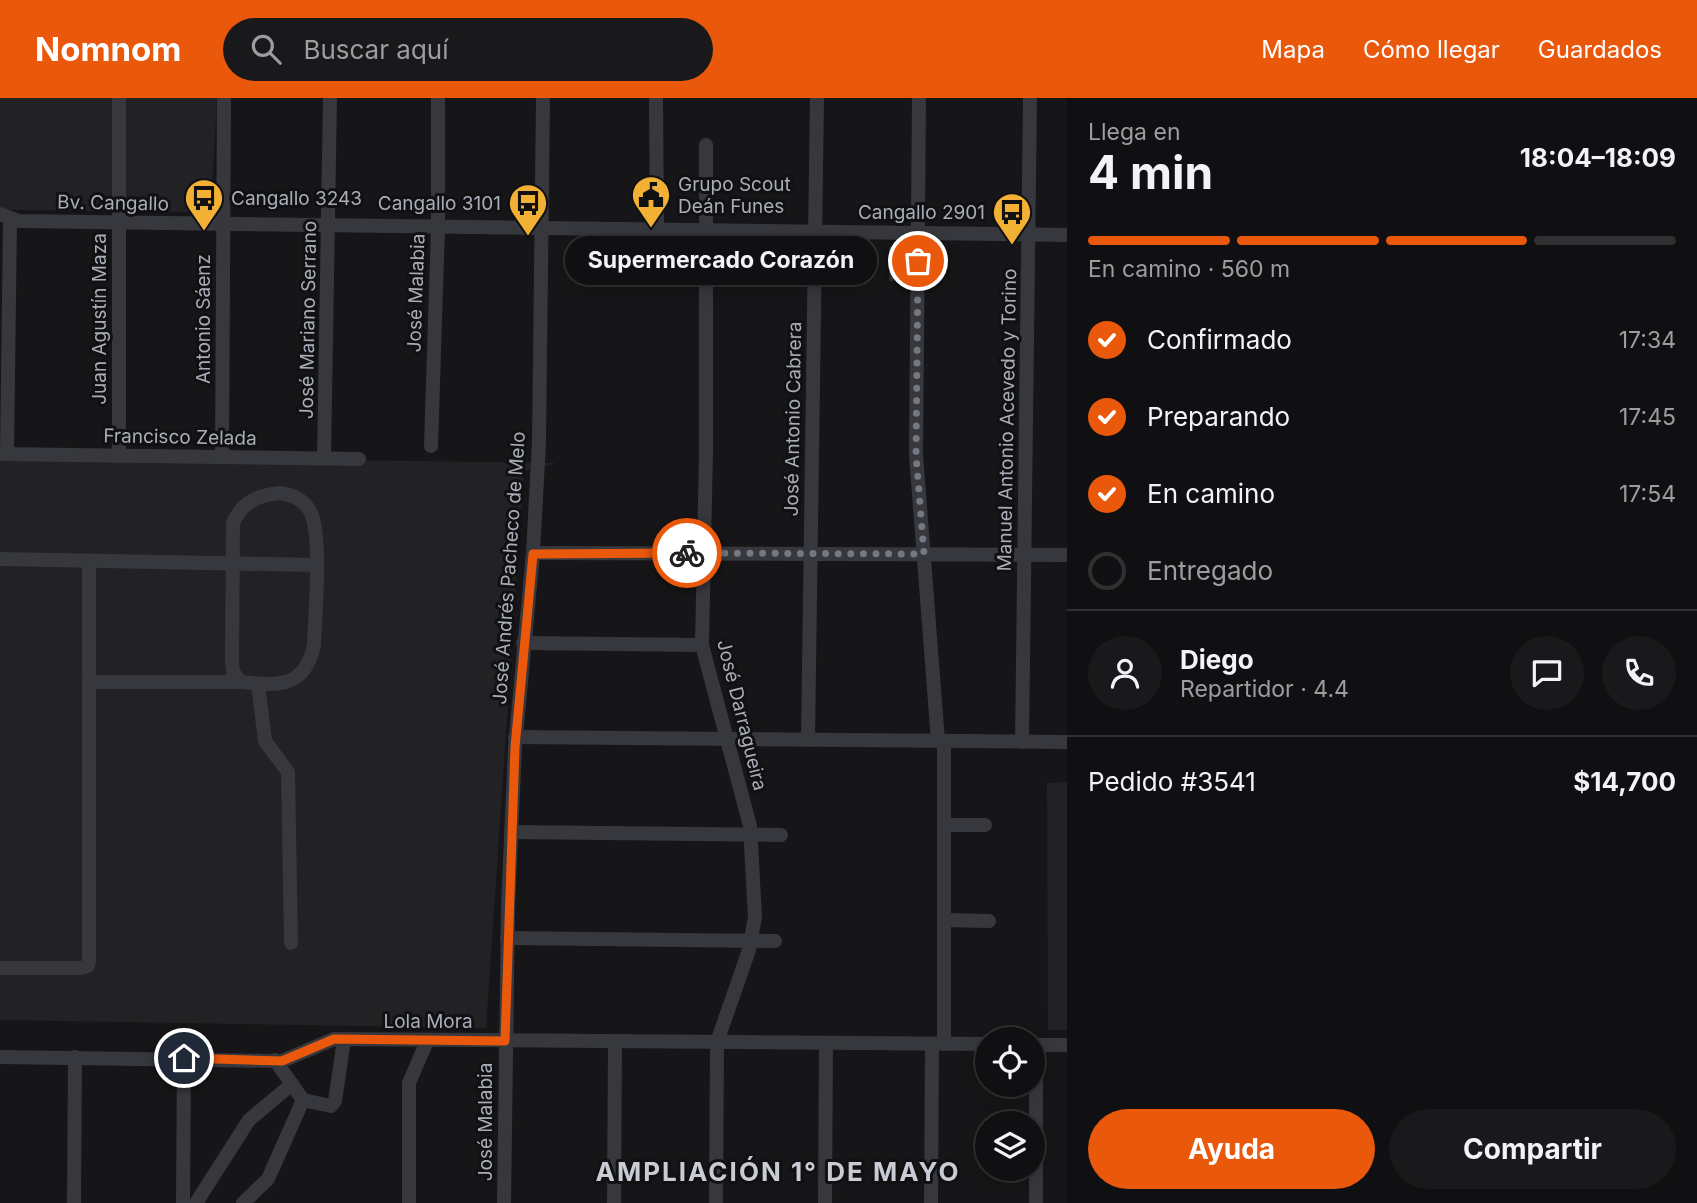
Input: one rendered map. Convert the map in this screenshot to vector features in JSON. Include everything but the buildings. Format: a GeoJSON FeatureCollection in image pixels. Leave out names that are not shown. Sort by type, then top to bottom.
{"type":"FeatureCollection","features":[{"type":"Feature","properties":{"kind":"street","name":"Juan Agustín Maza"},"geometry":{"type":"LineString","coordinates":[[118,456],[119,98]]}},
{"type":"Feature","properties":{"kind":"street","name":"Antonio Sáenz"},"geometry":{"type":"LineString","coordinates":[[222,457],[224,98]]}},
{"type":"Feature","properties":{"kind":"street","name":"José Mariano Serrano"},"geometry":{"type":"LineString","coordinates":[[324,458],[330,98]]}},
{"type":"Feature","properties":{"kind":"street","name":"José Malabia"},"geometry":{"type":"LineString","coordinates":[[431,446],[438,227],[438,98]]}},
{"type":"Feature","properties":{"kind":"street","name":"José Andrés Pacheco de Melo"},"geometry":{"type":"LineString","coordinates":[[505,1041],[516,737],[533,554],[539,442],[543,98]]}},
{"type":"Feature","properties":{"kind":"street"},"geometry":{"type":"LineString","coordinates":[[656,98],[657,230]]}},
{"type":"Feature","properties":{"kind":"street","name":"José Antonio Cabrera"},"geometry":{"type":"LineString","coordinates":[[808,740],[817,98]]}},
{"type":"Feature","properties":{"kind":"street"},"geometry":{"type":"LineString","coordinates":[[919,98],[916,455],[941,741],[945,825],[944,920],[931,1203]]}},
{"type":"Feature","properties":{"kind":"street","name":"Manuel Antonio Acevedo y Torino"},"geometry":{"type":"LineString","coordinates":[[1022,742],[1030,98]]}},
{"type":"Feature","properties":{"kind":"street","name":"José Darragueira"},"geometry":{"type":"LineString","coordinates":[[706,145],[702,645],[752,835],[755,917],[751,940],[717,1042],[716,1203]]}},
{"type":"Feature","properties":{"kind":"street","name":"Bv. Cangallo"},"geometry":{"type":"LineString","coordinates":[[2,215],[118,222],[1067,235]]}},
{"type":"Feature","properties":{"kind":"street"},"geometry":{"type":"LineString","coordinates":[[2,215],[3,454]]}},
{"type":"Feature","properties":{"kind":"street","name":"Francisco Zelada"},"geometry":{"type":"LineString","coordinates":[[3,454],[359,459]]}},
{"type":"Feature","properties":{"kind":"street"},"geometry":{"type":"LineString","coordinates":[[89,682],[278,684],[296,679],[310,664],[314,645],[315,526],[311,512],[293,495],[263,494],[238,511],[233,523],[230,563],[232,662],[233,672],[241,682]]}},
{"type":"Feature","properties":{"kind":"street"},"geometry":{"type":"LineString","coordinates":[[533,554],[1067,555]]}},
{"type":"Feature","properties":{"kind":"street"},"geometry":{"type":"LineString","coordinates":[[0,559],[315,565]]}},
{"type":"Feature","properties":{"kind":"street"},"geometry":{"type":"LineString","coordinates":[[0,968],[81,968],[89,961],[89,561]]}},
{"type":"Feature","properties":{"kind":"street"},"geometry":{"type":"LineString","coordinates":[[523,643],[702,645]]}},
{"type":"Feature","properties":{"kind":"street"},"geometry":{"type":"LineString","coordinates":[[258,684],[265,741],[288,772],[291,943]]}},
{"type":"Feature","properties":{"kind":"street"},"geometry":{"type":"LineString","coordinates":[[516,737],[1067,743]]}},
{"type":"Feature","properties":{"kind":"street"},"geometry":{"type":"LineString","coordinates":[[945,825],[985,825]]}},
{"type":"Feature","properties":{"kind":"street"},"geometry":{"type":"LineString","coordinates":[[511,832],[781,835]]}},
{"type":"Feature","properties":{"kind":"street"},"geometry":{"type":"LineString","coordinates":[[944,920],[989,920]]}},
{"type":"Feature","properties":{"kind":"street"},"geometry":{"type":"LineString","coordinates":[[507,938],[775,941]]}},
{"type":"Feature","properties":{"kind":"street","name":"Lola Mora"},"geometry":{"type":"LineString","coordinates":[[0,1057],[275,1060],[294,1058],[334,1039],[975,1044]]}},
{"type":"Feature","properties":{"kind":"street"},"geometry":{"type":"LineString","coordinates":[[275,1060],[303,1100],[331,1106],[335,1101],[344,1040]]}},
{"type":"Feature","properties":{"kind":"street"},"geometry":{"type":"LineString","coordinates":[[409,1203],[409,1083],[427,1041]]}},
{"type":"Feature","properties":{"kind":"street","name":"José Malabia"},"geometry":{"type":"LineString","coordinates":[[503,1203],[505,1041]]}},
{"type":"Feature","properties":{"kind":"street"},"geometry":{"type":"LineString","coordinates":[[614,1203],[615,1042]]}},
{"type":"Feature","properties":{"kind":"street"},"geometry":{"type":"LineString","coordinates":[[825,1203],[826,1043]]}},
{"type":"Feature","properties":{"kind":"street"},"geometry":{"type":"LineString","coordinates":[[1045,1045],[1067,1045]]}},
{"type":"Feature","properties":{"kind":"street"},"geometry":{"type":"LineString","coordinates":[[74,1203],[75,1057]]}},
{"type":"Feature","properties":{"kind":"street"},"geometry":{"type":"LineString","coordinates":[[183,1203],[184,1058]]}},
{"type":"Feature","properties":{"kind":"street"},"geometry":{"type":"LineString","coordinates":[[196,1203],[249,1120],[292,1084]]}},
{"type":"Feature","properties":{"kind":"street"},"geometry":{"type":"LineString","coordinates":[[1035,1097],[1036,1203]]}},
{"type":"Feature","properties":{"kind":"street"},"geometry":{"type":"LineString","coordinates":[[243,1203],[268,1180],[303,1100]]}},
{"type":"Feature","properties":{"kind":"shaded area"},"geometry":{"type":"Polygon","coordinates":[[[0,98],[217,98],[211,212],[0,210],[0,98]]]}},
{"type":"Feature","properties":{"kind":"shaded area"},"geometry":{"type":"Polygon","coordinates":[[[0,433],[1,455],[557,463],[524,471],[486,1028],[0,1020],[0,433]]]}},
{"type":"Feature","properties":{"kind":"shaded area"},"geometry":{"type":"Polygon","coordinates":[[[1067,782],[1067,1030],[1048,1030],[1047,783],[1067,782]]]}},
{"type":"Feature","properties":{"kind":"way so far"},"geometry":{"type":"LineString","coordinates":[[687,553],[924,554],[916,455],[918,261]]}},
{"type":"Feature","properties":{"kind":"place","name":"Grupo Scout Deán Funes"},"geometry":{"type":"Point","coordinates":[651,229]}},
{"type":"Feature","properties":{"kind":"place","name":"Cangallo 3243"},"geometry":{"type":"Point","coordinates":[204,232]}},
{"type":"Feature","properties":{"kind":"place","name":"Cangallo 3101"},"geometry":{"type":"Point","coordinates":[528,237]}},
{"type":"Feature","properties":{"kind":"place","name":"Cangallo 2901"},"geometry":{"type":"Point","coordinates":[1012,246]}},
{"type":"Feature","properties":{"kind":"place","name":"Supermercado Corazón"},"geometry":{"type":"Point","coordinates":[918,261]}},
{"type":"Feature","properties":{"kind":"district","name":"AMPLIACIÓN 1° DE MAYO"},"geometry":{"type":"Point","coordinates":[778,1171]}},
{"type":"Feature","properties":{"kind":"route"},"geometry":{"type":"LineString","coordinates":[[184,1058],[282,1061],[334,1039],[505,1041],[515,747],[533,554],[687,553]]}}]}
